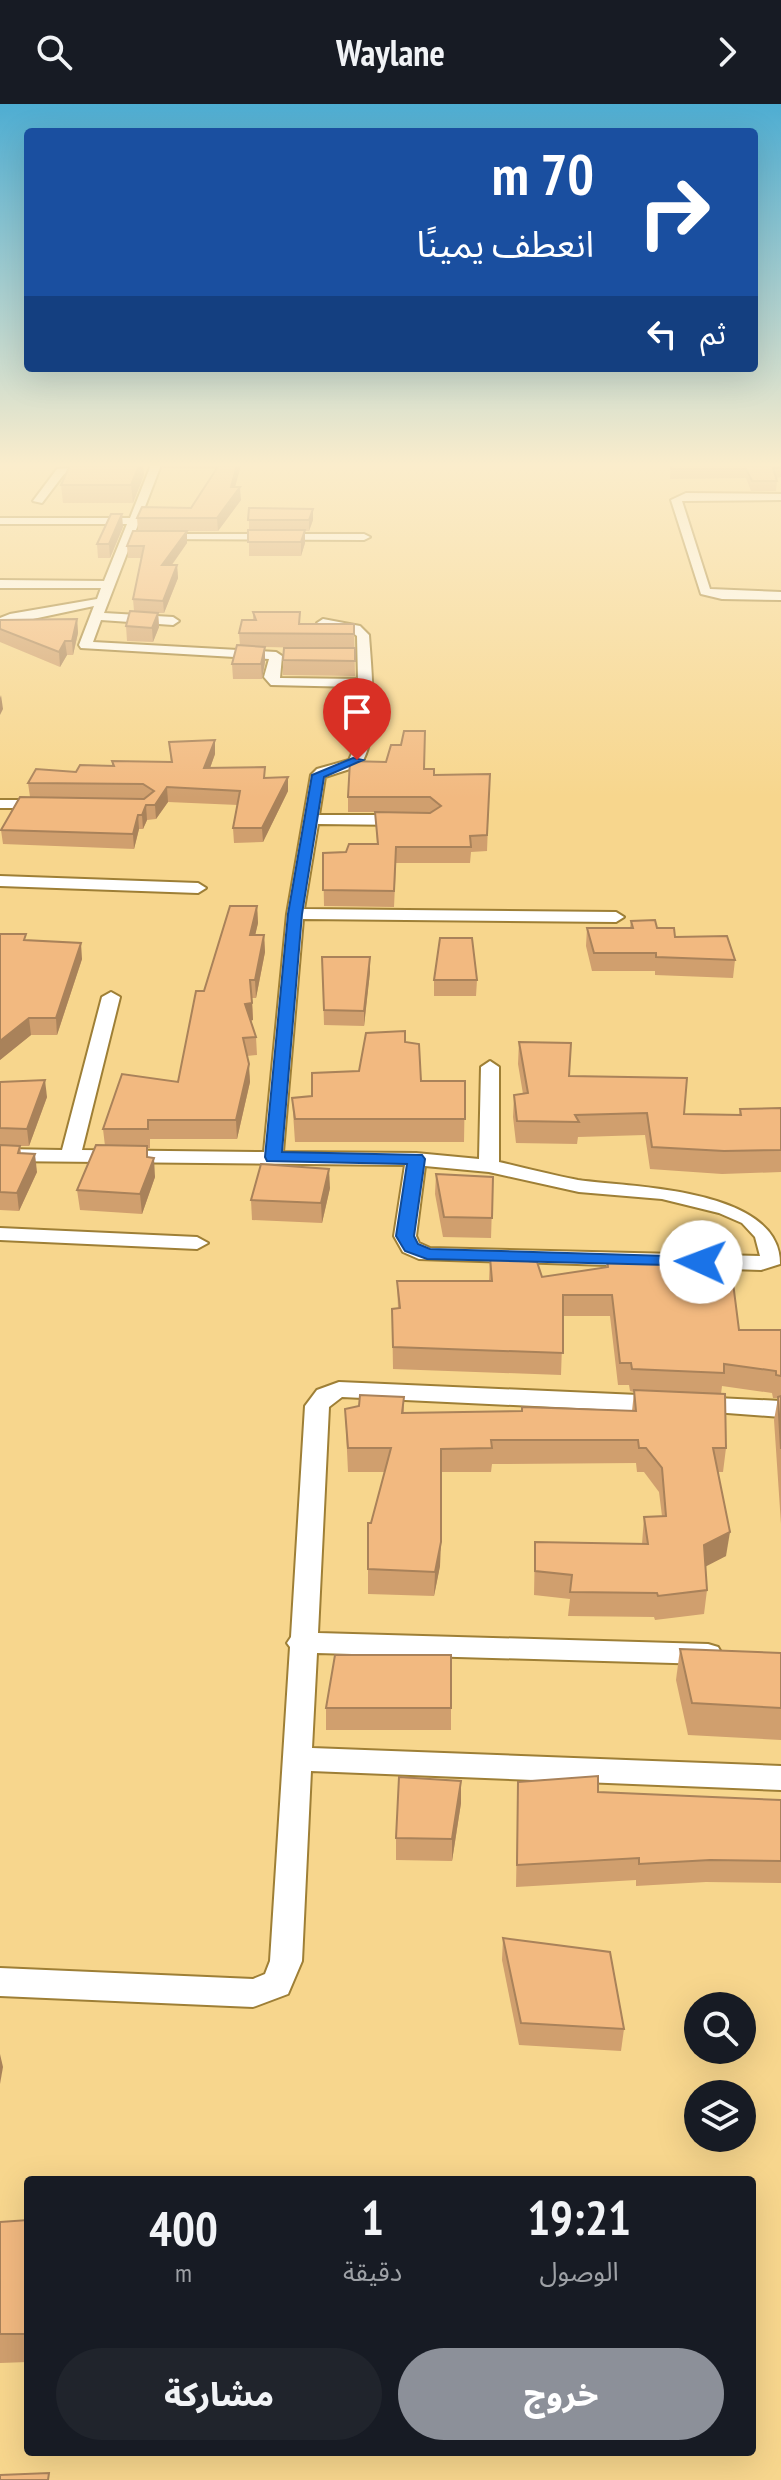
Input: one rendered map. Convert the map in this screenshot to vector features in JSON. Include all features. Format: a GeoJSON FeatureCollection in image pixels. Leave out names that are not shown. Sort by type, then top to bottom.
{"type":"FeatureCollection","features":[{"type":"Feature","properties":{"kind":"street"},"geometry":{"type":"LineString","coordinates":[[113,576],[84,644],[88,647],[283,656],[271,677],[276,682],[363,683]]}},
{"type":"Feature","properties":{"kind":"street"},"geometry":{"type":"LineString","coordinates":[[700,576],[705,591],[722,595],[781,596]]}},
{"type":"Feature","properties":{"kind":"street"},"geometry":{"type":"LineString","coordinates":[[0,584],[110,585]]}},
{"type":"Feature","properties":{"kind":"street"},"geometry":{"type":"LineString","coordinates":[[0,622],[104,601]]}},
{"type":"Feature","properties":{"kind":"street"},"geometry":{"type":"LineString","coordinates":[[98,616],[173,621]]}},
{"type":"Feature","properties":{"kind":"street"},"geometry":{"type":"LineString","coordinates":[[273,1157],[295,914],[318,775],[357,760],[363,742],[363,683],[357,656],[361,632],[323,623]]}},
{"type":"Feature","properties":{"kind":"street"},"geometry":{"type":"LineString","coordinates":[[0,804],[64,805]]}},
{"type":"Feature","properties":{"kind":"street"},"geometry":{"type":"LineString","coordinates":[[312,819],[415,820]]}},
{"type":"Feature","properties":{"kind":"street"},"geometry":{"type":"LineString","coordinates":[[0,881],[198,888]]}},
{"type":"Feature","properties":{"kind":"street"},"geometry":{"type":"LineString","coordinates":[[295,914],[616,917]]}},
{"type":"Feature","properties":{"kind":"street"},"geometry":{"type":"LineString","coordinates":[[71,1155],[111,997]]}},
{"type":"Feature","properties":{"kind":"street"},"geometry":{"type":"LineString","coordinates":[[489,1166],[490,1067]]}},
{"type":"Feature","properties":{"kind":"street"},"geometry":{"type":"LineString","coordinates":[[0,1155],[416,1159],[489,1166],[579,1186],[662,1193],[726,1208],[749,1219],[765,1235],[772,1259],[761,1264],[427,1254],[411,1247],[405,1236],[416,1159]]}},
{"type":"Feature","properties":{"kind":"street"},"geometry":{"type":"LineString","coordinates":[[0,1234],[197,1243]]}},
{"type":"Feature","properties":{"kind":"street"},"geometry":{"type":"LineString","coordinates":[[0,1982],[253,1993],[277,1984],[286,1961],[301,1643],[317,1406],[325,1395],[339,1389],[781,1409]]}},
{"type":"Feature","properties":{"kind":"street"},"geometry":{"type":"LineString","coordinates":[[301,1643],[730,1654]]}},
{"type":"Feature","properties":{"kind":"street"},"geometry":{"type":"LineString","coordinates":[[296,1759],[781,1778]]}},
{"type":"Feature","properties":{"kind":"building"},"geometry":{"type":"Polygon","coordinates":[[[138,576],[173,576],[163,601],[133,599],[138,576]]]}},
{"type":"Feature","properties":{"kind":"building"},"geometry":{"type":"Polygon","coordinates":[[[130,611],[158,613],[152,628],[126,626],[130,611]]]}},
{"type":"Feature","properties":{"kind":"building"},"geometry":{"type":"Polygon","coordinates":[[[253,612],[300,612],[299,624],[354,624],[354,634],[239,633],[242,620],[256,620],[253,612]]]}},
{"type":"Feature","properties":{"kind":"building"},"geometry":{"type":"Polygon","coordinates":[[[77,619],[72,641],[65,641],[59,652],[0,629],[0,620],[77,619]]]}},
{"type":"Feature","properties":{"kind":"building"},"geometry":{"type":"Polygon","coordinates":[[[237,645],[265,647],[261,664],[232,664],[237,645]]]}},
{"type":"Feature","properties":{"kind":"building"},"geometry":{"type":"Polygon","coordinates":[[[284,648],[355,648],[355,661],[283,660],[284,648]]]}},
{"type":"Feature","properties":{"kind":"building"},"geometry":{"type":"Polygon","coordinates":[[[404,731],[425,731],[424,769],[434,769],[434,775],[490,774],[487,835],[470,836],[471,847],[396,847],[394,891],[323,890],[323,853],[346,852],[349,844],[378,844],[375,812],[430,813],[441,806],[430,797],[348,797],[350,761],[386,762],[391,745],[401,745],[404,731]]]}},
{"type":"Feature","properties":{"kind":"building"},"geometry":{"type":"Polygon","coordinates":[[[215,740],[204,768],[265,767],[264,778],[288,777],[262,828],[233,828],[240,791],[167,787],[155,805],[146,805],[142,815],[138,815],[133,834],[1,830],[20,797],[144,799],[154,791],[143,784],[28,783],[36,769],[76,772],[80,765],[114,766],[112,761],[172,762],[169,742],[215,740]]]}},
{"type":"Feature","properties":{"kind":"building"},"geometry":{"type":"Polygon","coordinates":[[[230,906],[257,906],[250,935],[264,935],[255,980],[250,980],[252,1003],[245,1004],[256,1037],[243,1038],[249,1064],[236,1120],[148,1120],[148,1129],[103,1129],[122,1074],[178,1082],[196,991],[204,991],[230,906]]]}},
{"type":"Feature","properties":{"kind":"building"},"geometry":{"type":"Polygon","coordinates":[[[655,920],[657,928],[674,928],[675,937],[727,936],[735,960],[656,957],[656,953],[594,953],[587,928],[633,928],[631,921],[655,920]]]}},
{"type":"Feature","properties":{"kind":"building"},"geometry":{"type":"Polygon","coordinates":[[[0,934],[26,934],[24,940],[81,943],[56,1018],[29,1018],[0,1041],[0,934]]]}},
{"type":"Feature","properties":{"kind":"building"},"geometry":{"type":"Polygon","coordinates":[[[440,938],[472,938],[477,980],[434,980],[440,938]]]}},
{"type":"Feature","properties":{"kind":"building"},"geometry":{"type":"Polygon","coordinates":[[[322,957],[370,957],[364,1011],[324,1010],[322,957]]]}},
{"type":"Feature","properties":{"kind":"building"},"geometry":{"type":"Polygon","coordinates":[[[405,1031],[405,1042],[419,1044],[421,1081],[465,1081],[465,1119],[295,1119],[292,1098],[312,1096],[312,1073],[359,1071],[366,1033],[405,1031]]]}},
{"type":"Feature","properties":{"kind":"building"},"geometry":{"type":"Polygon","coordinates":[[[519,1042],[571,1043],[569,1076],[687,1078],[684,1114],[741,1115],[740,1109],[781,1108],[781,1150],[652,1147],[647,1113],[575,1115],[579,1122],[517,1121],[514,1095],[528,1093],[519,1042]]]}},
{"type":"Feature","properties":{"kind":"building"},"geometry":{"type":"Polygon","coordinates":[[[45,1080],[27,1129],[0,1128],[0,1082],[45,1080]]]}},
{"type":"Feature","properties":{"kind":"building"},"geometry":{"type":"Polygon","coordinates":[[[0,1145],[20,1146],[18,1153],[35,1154],[17,1193],[0,1192],[0,1145]]]}},
{"type":"Feature","properties":{"kind":"building"},"geometry":{"type":"Polygon","coordinates":[[[96,1145],[147,1146],[147,1157],[154,1158],[140,1194],[77,1190],[96,1145]]]}},
{"type":"Feature","properties":{"kind":"building"},"geometry":{"type":"Polygon","coordinates":[[[261,1164],[329,1169],[321,1203],[251,1200],[261,1164]]]}},
{"type":"Feature","properties":{"kind":"building"},"geometry":{"type":"Polygon","coordinates":[[[436,1174],[493,1177],[492,1218],[444,1217],[436,1174]]]}},
{"type":"Feature","properties":{"kind":"building"},"geometry":{"type":"Polygon","coordinates":[[[490,1257],[537,1262],[542,1277],[608,1267],[607,1258],[731,1267],[739,1330],[781,1330],[781,1376],[776,1375],[776,1371],[724,1364],[724,1373],[632,1369],[631,1363],[620,1363],[612,1295],[563,1295],[563,1353],[393,1347],[392,1309],[400,1308],[397,1281],[492,1281],[490,1257]]]}},
{"type":"Feature","properties":{"kind":"building"},"geometry":{"type":"Polygon","coordinates":[[[634,1390],[725,1394],[726,1448],[713,1448],[730,1532],[704,1545],[707,1590],[658,1596],[657,1593],[570,1592],[572,1575],[535,1571],[535,1542],[648,1544],[644,1517],[666,1516],[662,1468],[646,1448],[639,1448],[638,1440],[491,1440],[492,1448],[441,1449],[441,1542],[435,1572],[368,1569],[368,1523],[371,1523],[391,1448],[348,1448],[345,1409],[359,1406],[360,1395],[404,1397],[402,1413],[522,1411],[522,1407],[636,1411],[634,1390]]]}},
{"type":"Feature","properties":{"kind":"building"},"geometry":{"type":"Polygon","coordinates":[[[781,1396],[781,1449],[778,1397],[781,1396]]]}},
{"type":"Feature","properties":{"kind":"building"},"geometry":{"type":"Polygon","coordinates":[[[680,1649],[781,1653],[781,1708],[692,1703],[680,1649]]]}},
{"type":"Feature","properties":{"kind":"building"},"geometry":{"type":"Polygon","coordinates":[[[335,1655],[451,1655],[451,1708],[326,1708],[335,1655]]]}},
{"type":"Feature","properties":{"kind":"building"},"geometry":{"type":"Polygon","coordinates":[[[598,1776],[598,1792],[781,1800],[781,1861],[710,1860],[639,1864],[639,1858],[517,1865],[518,1782],[598,1776]]]}},
{"type":"Feature","properties":{"kind":"building"},"geometry":{"type":"Polygon","coordinates":[[[399,1777],[461,1781],[452,1839],[396,1838],[399,1777]]]}},
{"type":"Feature","properties":{"kind":"building"},"geometry":{"type":"Polygon","coordinates":[[[503,1938],[610,1952],[624,2029],[521,2023],[503,1938]]]}},
{"type":"Feature","properties":{"kind":"building"},"geometry":{"type":"Polygon","coordinates":[[[24,2220],[24,2334],[0,2334],[0,2222],[24,2220]]]}},
{"type":"Feature","properties":{"kind":"building"},"geometry":{"type":"Polygon","coordinates":[[[49,2473],[48,2480],[0,2480],[0,2475],[49,2473]]]}},
{"type":"Feature","properties":{"kind":"route"},"geometry":{"type":"LineString","coordinates":[[357,760],[318,775],[295,914],[273,1157],[416,1159],[405,1236],[411,1247],[427,1254],[701,1262]]}}]}
